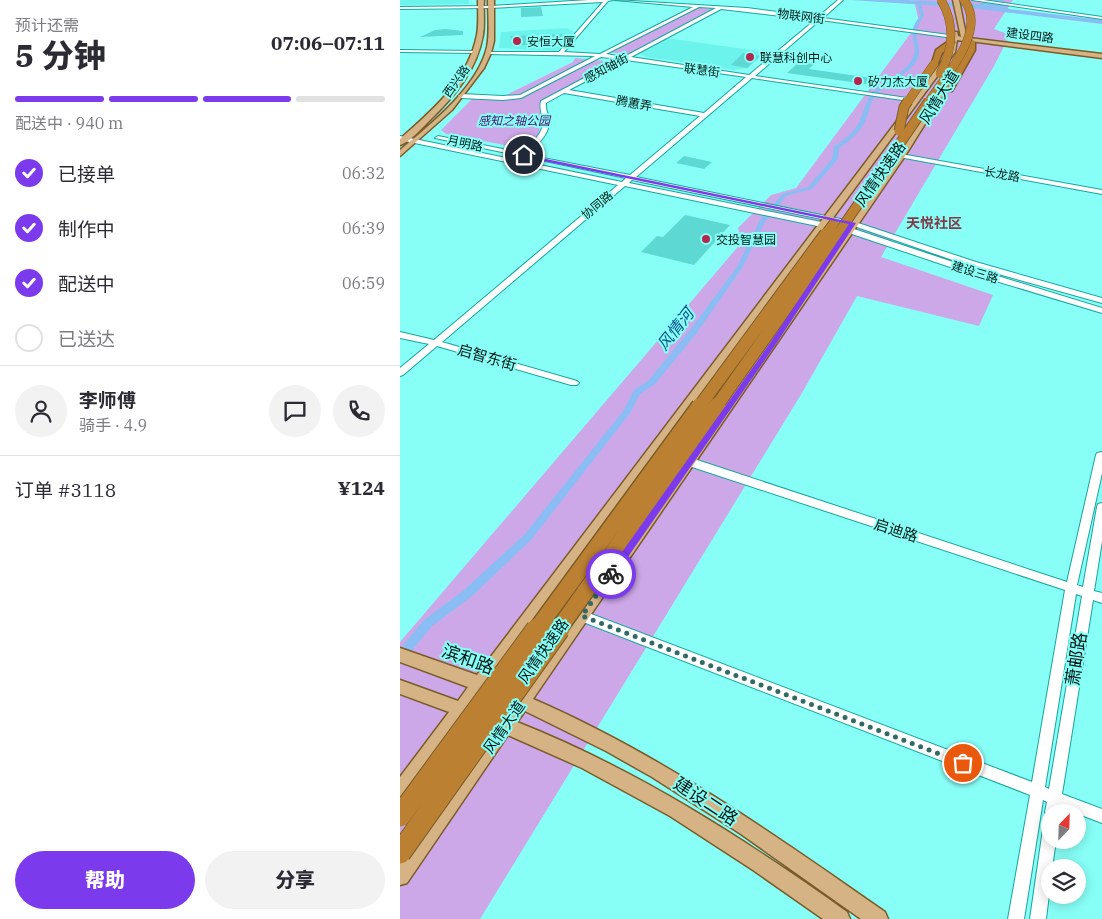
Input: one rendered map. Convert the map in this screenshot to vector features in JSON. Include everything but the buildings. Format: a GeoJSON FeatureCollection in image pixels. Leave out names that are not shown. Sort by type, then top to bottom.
{"type":"FeatureCollection","features":[{"type":"Feature","properties":{"kind":"highway","name":"风情快速路"},"geometry":{"type":"LineString","coordinates":[[400,816],[872,171],[946,62],[952,32],[948,10],[953,2],[967,4],[972,27],[968,42],[898,155],[400,853]]}},
{"type":"Feature","properties":{"kind":"highway"},"geometry":{"type":"LineString","coordinates":[[898,155],[917,137],[949,89],[971,50],[972,44],[958,38],[939,52],[934,64],[904,108],[899,131]]}},
{"type":"Feature","properties":{"kind":"main road","name":"风情大道"},"geometry":{"type":"LineString","coordinates":[[400,791],[824,221],[953,51],[958,38],[953,2]]}},
{"type":"Feature","properties":{"kind":"main road","name":"西兴路"},"geometry":{"type":"LineString","coordinates":[[402,140],[457,88],[469,70],[480,35],[481,3]]}},
{"type":"Feature","properties":{"kind":"main road","name":"西兴路"},"geometry":{"type":"LineString","coordinates":[[400,154],[424,135],[461,96],[488,52],[491,4]]}},
{"type":"Feature","properties":{"kind":"main road","name":"风情大道"},"geometry":{"type":"LineString","coordinates":[[400,876],[773,344],[963,58],[967,50],[958,38]]}},
{"type":"Feature","properties":{"kind":"main road","name":"建设四路"},"geometry":{"type":"LineString","coordinates":[[958,38],[1102,55]]}},
{"type":"Feature","properties":{"kind":"main road","name":"建设四路"},"geometry":{"type":"LineString","coordinates":[[958,38],[1102,55]]}},
{"type":"Feature","properties":{"kind":"main road"},"geometry":{"type":"LineString","coordinates":[[898,155],[917,145],[972,59],[980,40]]}},
{"type":"Feature","properties":{"kind":"main road","name":"滨和路"},"geometry":{"type":"LineString","coordinates":[[400,655],[522,701]]}},
{"type":"Feature","properties":{"kind":"main road"},"geometry":{"type":"LineString","coordinates":[[400,687],[505,725]]}},
{"type":"Feature","properties":{"kind":"main road","name":"建设二路"},"geometry":{"type":"LineString","coordinates":[[522,701],[625,750],[713,804],[878,919]]}},
{"type":"Feature","properties":{"kind":"main road","name":"建设二路"},"geometry":{"type":"LineString","coordinates":[[505,725],[555,744],[671,807],[840,919]]}},
{"type":"Feature","properties":{"kind":"street"},"geometry":{"type":"LineString","coordinates":[[491,4],[549,0]]}},
{"type":"Feature","properties":{"kind":"street"},"geometry":{"type":"LineString","coordinates":[[561,53],[607,0]]}},
{"type":"Feature","properties":{"kind":"street"},"geometry":{"type":"LineString","coordinates":[[400,8],[481,3],[611,0]]}},
{"type":"Feature","properties":{"kind":"street","name":"物联网街"},"geometry":{"type":"LineString","coordinates":[[617,0],[701,4]]}},
{"type":"Feature","properties":{"kind":"street","name":"物联网街"},"geometry":{"type":"LineString","coordinates":[[660,0],[821,17],[920,30],[958,38]]}},
{"type":"Feature","properties":{"kind":"street","name":"协同路"},"geometry":{"type":"LineString","coordinates":[[400,373],[841,0]]}},
{"type":"Feature","properties":{"kind":"street"},"geometry":{"type":"LineString","coordinates":[[974,0],[1102,18]]}},
{"type":"Feature","properties":{"kind":"street"},"geometry":{"type":"LineString","coordinates":[[1018,0],[1019,6]]}},
{"type":"Feature","properties":{"kind":"street","name":"感知轴街"},"geometry":{"type":"LineString","coordinates":[[461,96],[503,98],[521,96],[701,4]]}},
{"type":"Feature","properties":{"kind":"street","name":"感知轴街"},"geometry":{"type":"LineString","coordinates":[[524,155],[544,131],[546,122],[542,111],[543,102],[723,6]]}},
{"type":"Feature","properties":{"kind":"street"},"geometry":{"type":"LineString","coordinates":[[400,51],[475,52]]}},
{"type":"Feature","properties":{"kind":"street","name":"联慧街"},"geometry":{"type":"LineString","coordinates":[[488,52],[561,53],[624,58],[914,101]]}},
{"type":"Feature","properties":{"kind":"street","name":"腾蕙弄"},"geometry":{"type":"LineString","coordinates":[[563,91],[704,115]]}},
{"type":"Feature","properties":{"kind":"street","name":"月明路"},"geometry":{"type":"LineString","coordinates":[[400,132],[424,135],[783,208],[850,227]]}},
{"type":"Feature","properties":{"kind":"street","name":"月明路"},"geometry":{"type":"LineString","coordinates":[[402,140],[416,140],[777,216],[824,221]]}},
{"type":"Feature","properties":{"kind":"street","name":"长龙路"},"geometry":{"type":"LineString","coordinates":[[898,155],[1102,192]]}},
{"type":"Feature","properties":{"kind":"street","name":"建设三路"},"geometry":{"type":"LineString","coordinates":[[850,227],[1102,301]]}},
{"type":"Feature","properties":{"kind":"street","name":"建设三路"},"geometry":{"type":"LineString","coordinates":[[850,227],[959,268],[1102,311]]}},
{"type":"Feature","properties":{"kind":"street","name":"启智东街"},"geometry":{"type":"LineString","coordinates":[[400,335],[456,348],[574,383]]}},
{"type":"Feature","properties":{"kind":"street"},"geometry":{"type":"LineString","coordinates":[[1016,919],[1071,588],[1101,457]]}},
{"type":"Feature","properties":{"kind":"street","name":"启迪路"},"geometry":{"type":"LineString","coordinates":[[690,462],[1102,598]]}},
{"type":"Feature","properties":{"kind":"street","name":"萧邮路"},"geometry":{"type":"LineString","coordinates":[[1053,804],[1086,593],[1102,507]]}},
{"type":"Feature","properties":{"kind":"street"},"geometry":{"type":"LineString","coordinates":[[582,616],[1102,816]]}},
{"type":"Feature","properties":{"kind":"street"},"geometry":{"type":"LineString","coordinates":[[1038,919],[1047,849]]}},
{"type":"Feature","properties":{"kind":"shaded area"},"geometry":{"type":"Polygon","coordinates":[[[400,0],[469,0],[469,4],[400,5],[400,0]]]}},
{"type":"Feature","properties":{"kind":"shaded area"},"geometry":{"type":"Polygon","coordinates":[[[851,0],[906,0],[979,4],[991,0],[1005,0],[1003,3],[1009,9],[1102,20],[1102,24],[970,8],[851,0]]]}},
{"type":"Feature","properties":{"kind":"shaded area"},"geometry":{"type":"Polygon","coordinates":[[[567,28],[574,32],[561,49],[554,51],[499,48],[501,32],[567,28]]]}},
{"type":"Feature","properties":{"kind":"shaded area"},"geometry":{"type":"Polygon","coordinates":[[[666,38],[766,52],[748,68],[734,70],[646,57],[641,54],[641,52],[666,38]]]}},
{"type":"Feature","properties":{"kind":"green space"},"geometry":{"type":"Polygon","coordinates":[[[914,0],[1013,0],[994,29],[1010,35],[994,66],[881,257],[993,295],[979,326],[857,296],[802,393],[480,919],[400,919],[400,642],[742,242],[738,228],[771,195],[796,188],[919,22],[914,0]]]}},
{"type":"Feature","properties":{"kind":"green space"},"geometry":{"type":"Polygon","coordinates":[[[699,6],[714,8],[627,55],[610,52],[699,6]]]}},
{"type":"Feature","properties":{"kind":"green space","name":"感知之轴公园"},"geometry":{"type":"Polygon","coordinates":[[[575,58],[614,62],[544,103],[538,138],[526,149],[446,134],[441,130],[473,98],[506,95],[573,62],[575,58]]]}},
{"type":"Feature","properties":{"kind":"waterway","name":"风情河"},"geometry":{"type":"LineString","coordinates":[[400,657],[428,623],[467,594],[528,537],[627,411],[637,392],[652,382],[693,332],[740,267],[762,221],[784,195],[810,188],[835,159],[836,147],[859,128],[873,96],[905,71],[914,61],[916,50],[913,32],[914,27],[922,16],[919,3]]}},
{"type":"Feature","properties":{"kind":"way so far"},"geometry":{"type":"LineString","coordinates":[[611,574],[582,616],[963,763]]}},
{"type":"Feature","properties":{"kind":"place","name":"安恒大厦"},"geometry":{"type":"Point","coordinates":[517,41]}},
{"type":"Feature","properties":{"kind":"place","name":"联慧科创中心"},"geometry":{"type":"Point","coordinates":[750,57]}},
{"type":"Feature","properties":{"kind":"place","name":"矽力杰大厦"},"geometry":{"type":"Point","coordinates":[858,81]}},
{"type":"Feature","properties":{"kind":"place","name":"交投智慧园"},"geometry":{"type":"Point","coordinates":[706,239]}},
{"type":"Feature","properties":{"kind":"district","name":"天悦社区"},"geometry":{"type":"Point","coordinates":[934,223]}},
{"type":"Feature","properties":{"kind":"route"},"geometry":{"type":"LineString","coordinates":[[524,155],[853,223],[773,344],[611,574]]}}]}
